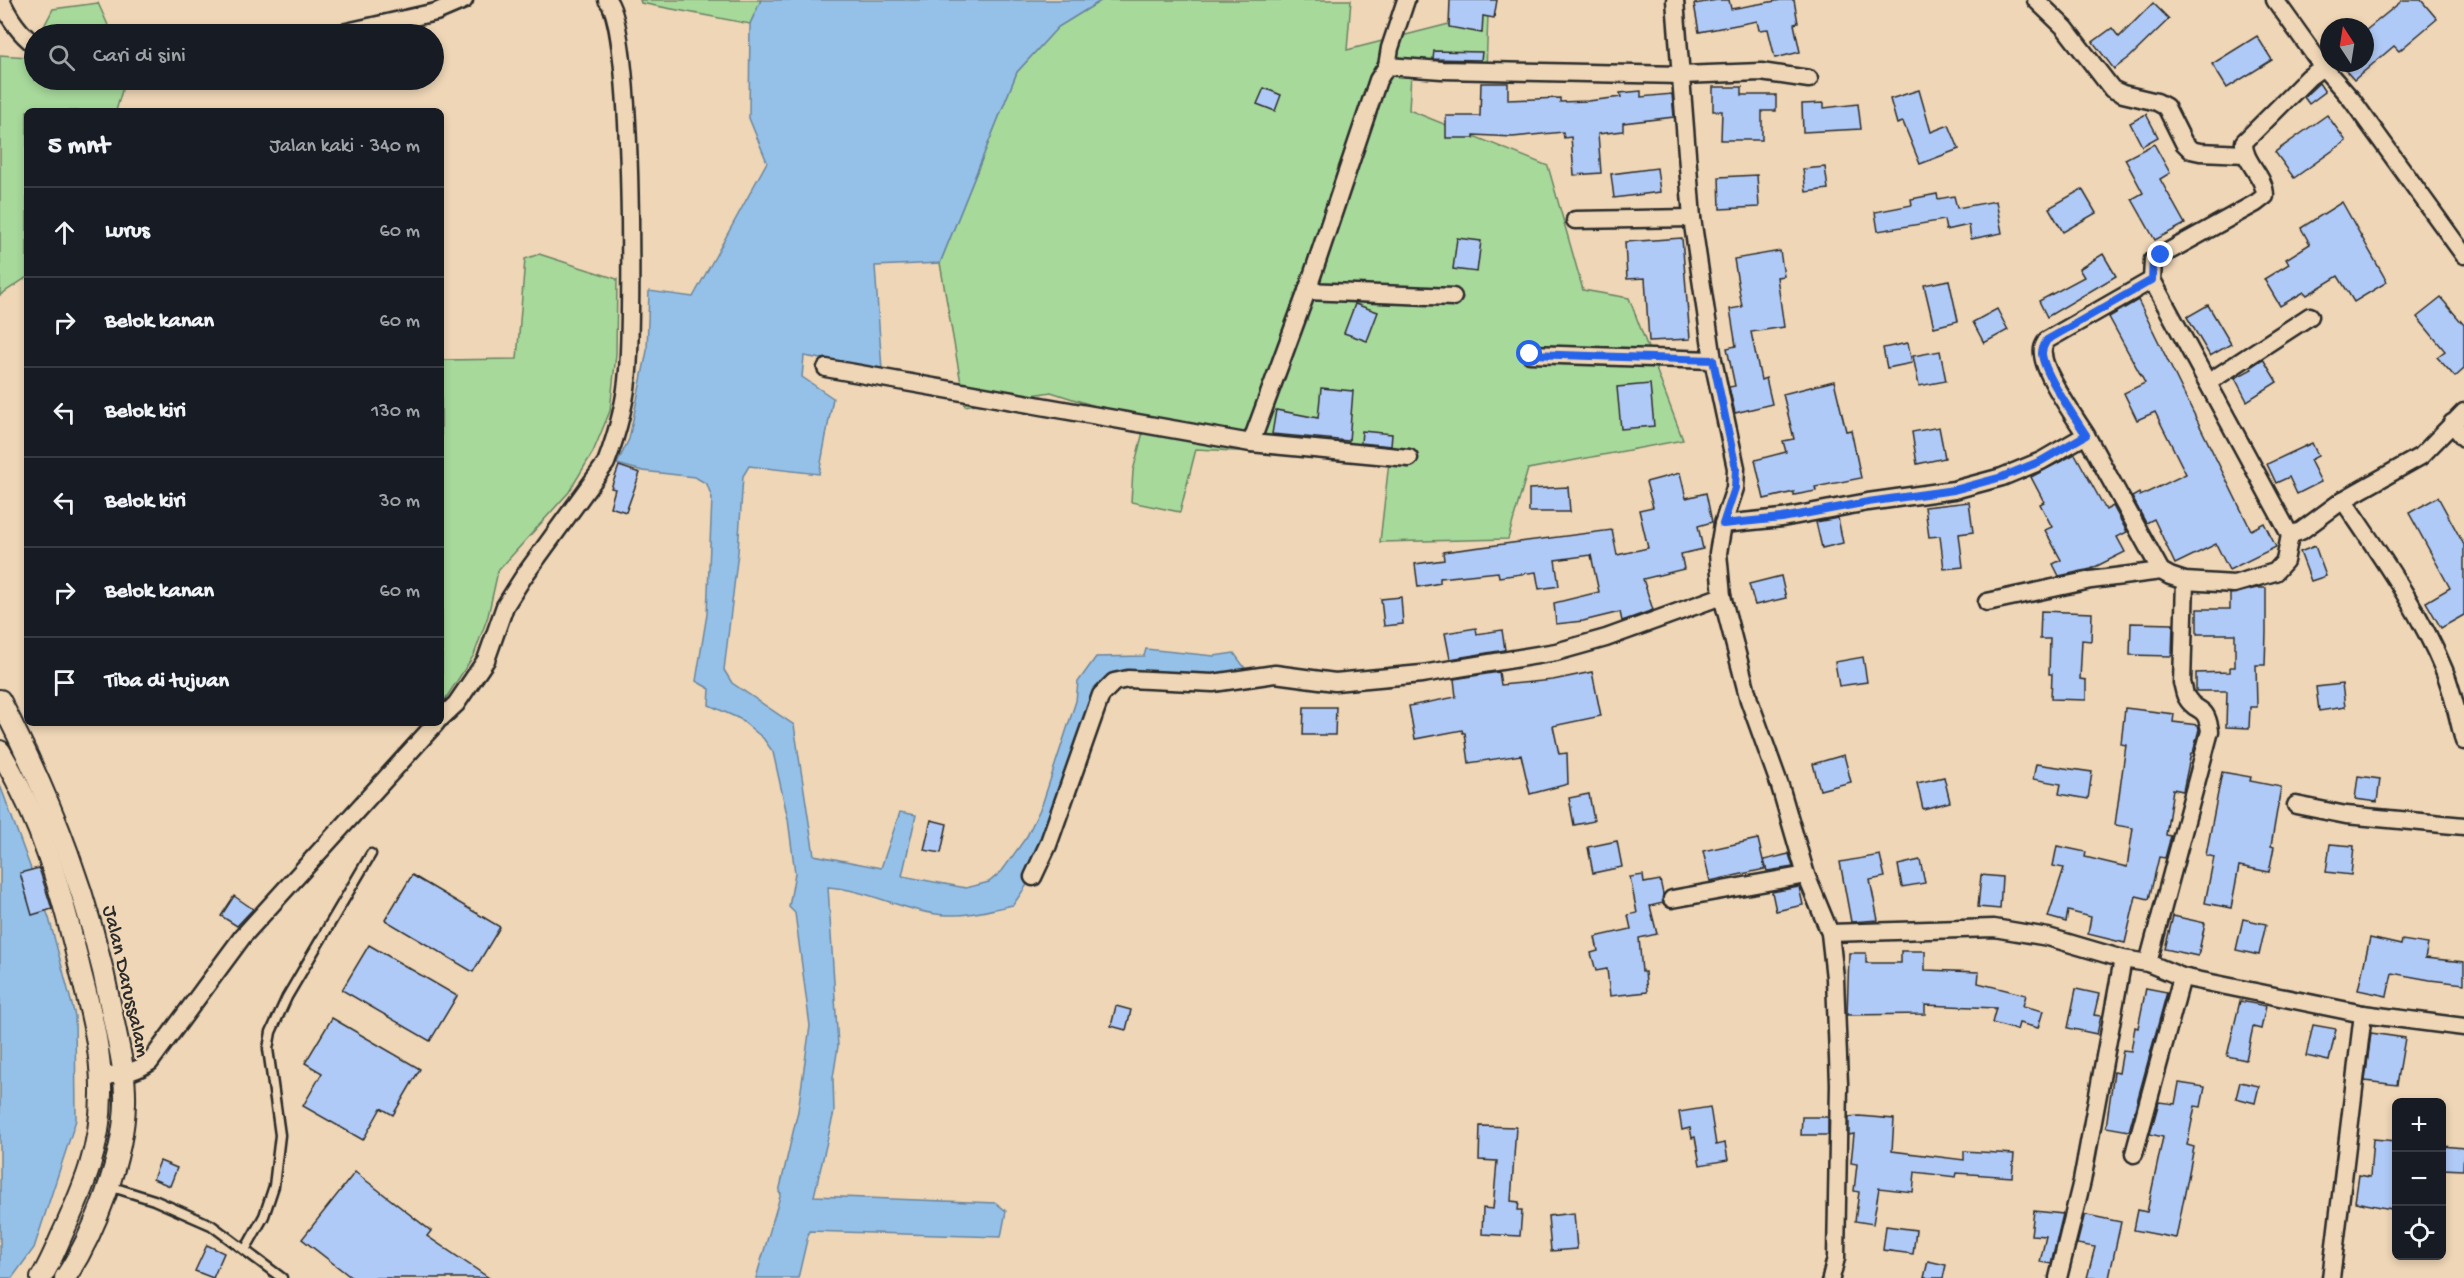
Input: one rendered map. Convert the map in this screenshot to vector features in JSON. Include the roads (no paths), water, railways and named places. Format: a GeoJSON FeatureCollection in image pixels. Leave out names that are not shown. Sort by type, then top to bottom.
{"type":"FeatureCollection","features":[{"type":"Feature","properties":{"kind":"street"},"geometry":{"type":"LineString","coordinates":[[1,0],[10,19],[24,36]]}},
{"type":"Feature","properties":{"kind":"street"},"geometry":{"type":"LineString","coordinates":[[383,24],[436,12],[464,0]]}},
{"type":"Feature","properties":{"kind":"street"},"geometry":{"type":"LineString","coordinates":[[444,715],[456,704],[486,660],[505,606],[606,463],[616,436],[628,371],[631,180],[622,66],[614,8],[607,0]]}},
{"type":"Feature","properties":{"kind":"street"},"geometry":{"type":"LineString","coordinates":[[1251,443],[1307,291],[1378,80],[1387,66],[1390,48],[1406,0]]}},
{"type":"Feature","properties":{"kind":"street"},"geometry":{"type":"LineString","coordinates":[[1675,0],[1692,219],[1713,360],[1736,468],[1735,488],[1723,524],[1718,553],[1722,596],[1749,700],[1780,786],[1806,874],[1830,933],[1835,978],[1839,1084],[1836,1258],[1831,1278]]}},
{"type":"Feature","properties":{"kind":"street"},"geometry":{"type":"LineString","coordinates":[[2036,0],[2065,28],[2112,89],[2157,102],[2166,107],[2184,143],[2191,150],[2245,154]]}},
{"type":"Feature","properties":{"kind":"street"},"geometry":{"type":"LineString","coordinates":[[2275,0],[2320,62]]}},
{"type":"Feature","properties":{"kind":"street"},"geometry":{"type":"LineString","coordinates":[[1387,66],[1443,70],[1681,75],[1761,72],[1809,79]]}},
{"type":"Feature","properties":{"kind":"street"},"geometry":{"type":"LineString","coordinates":[[1987,602],[2091,580],[2160,571],[2185,581],[2234,584],[2275,572],[2284,561],[2290,535],[2152,280],[2153,260],[2265,196],[2265,185],[2245,154],[2244,142],[2320,69]]}},
{"type":"Feature","properties":{"kind":"street"},"geometry":{"type":"LineString","coordinates":[[2328,72],[2352,100],[2464,255]]}},
{"type":"Feature","properties":{"kind":"street"},"geometry":{"type":"LineString","coordinates":[[1575,220],[1692,219]]}},
{"type":"Feature","properties":{"kind":"street"},"geometry":{"type":"LineString","coordinates":[[2152,280],[2047,340],[2042,356],[2049,374],[2086,435],[2160,571]]}},
{"type":"Feature","properties":{"kind":"street"},"geometry":{"type":"LineString","coordinates":[[1307,291],[1453,297]]}},
{"type":"Feature","properties":{"kind":"street"},"geometry":{"type":"LineString","coordinates":[[2209,382],[2310,316]]}},
{"type":"Feature","properties":{"kind":"street"},"geometry":{"type":"LineString","coordinates":[[1530,354],[1713,360]]}},
{"type":"Feature","properties":{"kind":"street"},"geometry":{"type":"LineString","coordinates":[[826,368],[1251,443],[1409,458]]}},
{"type":"Feature","properties":{"kind":"street"},"geometry":{"type":"LineString","coordinates":[[2290,535],[2301,531],[2343,500],[2421,456],[2458,418],[2464,438]]}},
{"type":"Feature","properties":{"kind":"street"},"geometry":{"type":"LineString","coordinates":[[1723,524],[1782,518],[1868,502],[1954,490],[2002,477],[2041,461],[2086,435]]}},
{"type":"Feature","properties":{"kind":"street"},"geometry":{"type":"LineString","coordinates":[[2343,500],[2400,584],[2426,631],[2445,672],[2464,741]]}},
{"type":"Feature","properties":{"kind":"street"},"geometry":{"type":"LineString","coordinates":[[2148,963],[2210,730],[2208,718],[2202,710],[2187,699],[2182,683],[2185,581]]}},
{"type":"Feature","properties":{"kind":"street"},"geometry":{"type":"LineString","coordinates":[[1033,878],[1048,845],[1101,695],[1114,682],[1128,679],[1213,683],[1275,674],[1335,682],[1422,674],[1556,652],[1606,638],[1722,596]]}},
{"type":"Feature","properties":{"kind":"street","name":"Jalan Darussalam"},"geometry":{"type":"LineString","coordinates":[[0,700],[42,783],[81,886],[93,927],[125,1074],[125,1106],[117,1154],[108,1186],[77,1261],[65,1278]]}},
{"type":"Feature","properties":{"kind":"street"},"geometry":{"type":"LineString","coordinates":[[100,1076],[125,1074],[141,1069],[150,1062],[243,936],[433,726]]}},
{"type":"Feature","properties":{"kind":"street","name":"Jalan Darussalam"},"geometry":{"type":"LineString","coordinates":[[0,751],[19,784],[46,845],[69,924],[87,999],[100,1076],[100,1118],[93,1162],[71,1216],[41,1278]]}},
{"type":"Feature","properties":{"kind":"street"},"geometry":{"type":"LineString","coordinates":[[2295,805],[2346,815],[2464,826]]}},
{"type":"Feature","properties":{"kind":"street"},"geometry":{"type":"LineString","coordinates":[[1672,900],[1806,874]]}},
{"type":"Feature","properties":{"kind":"street"},"geometry":{"type":"LineString","coordinates":[[1830,933],[1994,928],[2048,937],[2124,959],[2148,963],[2182,977],[2363,1014],[2464,1027]]}},
{"type":"Feature","properties":{"kind":"street"},"geometry":{"type":"LineString","coordinates":[[2058,1278],[2082,1181],[2124,959]]}},
{"type":"Feature","properties":{"kind":"street"},"geometry":{"type":"LineString","coordinates":[[2134,1154],[2182,977]]}},
{"type":"Feature","properties":{"kind":"street"},"geometry":{"type":"LineString","coordinates":[[2331,1278],[2363,1014]]}},
{"type":"Feature","properties":{"kind":"lane"},"geometry":{"type":"LineString","coordinates":[[245,1250],[264,1216],[274,1186],[280,1135],[268,1049],[271,1032],[287,997],[371,854]]}},
{"type":"Feature","properties":{"kind":"lane"},"geometry":{"type":"LineString","coordinates":[[108,1186],[154,1200],[211,1225],[282,1278]]}},
{"type":"Feature","properties":{"kind":"water"},"geometry":{"type":"Polygon","coordinates":[[[761,0],[1102,0],[1058,27],[1017,72],[940,263],[875,266],[882,370],[804,356],[802,377],[833,398],[819,474],[749,466],[743,476],[738,552],[724,670],[732,683],[794,725],[814,855],[881,868],[900,812],[916,815],[902,876],[966,888],[989,882],[1002,871],[1027,836],[1042,805],[1076,701],[1078,682],[1096,657],[1144,656],[1146,649],[1214,656],[1234,653],[1247,671],[1231,677],[1109,677],[1031,879],[1013,905],[965,914],[934,914],[859,892],[828,887],[838,1046],[833,1078],[834,1112],[814,1196],[996,1203],[1006,1211],[1001,1237],[809,1231],[798,1278],[756,1278],[781,1193],[779,1192],[798,1111],[810,1026],[795,913],[789,907],[795,873],[788,819],[773,752],[763,738],[740,719],[709,705],[710,689],[696,681],[707,614],[712,498],[707,484],[695,477],[643,471],[617,464],[629,439],[647,351],[649,291],[693,297],[767,162],[749,118],[750,24],[761,0]]]}},
{"type":"Feature","properties":{"kind":"water"},"geometry":{"type":"Polygon","coordinates":[[[0,785],[49,918],[75,1016],[76,1120],[34,1248],[12,1278],[0,1278],[0,785]]]}}]}
